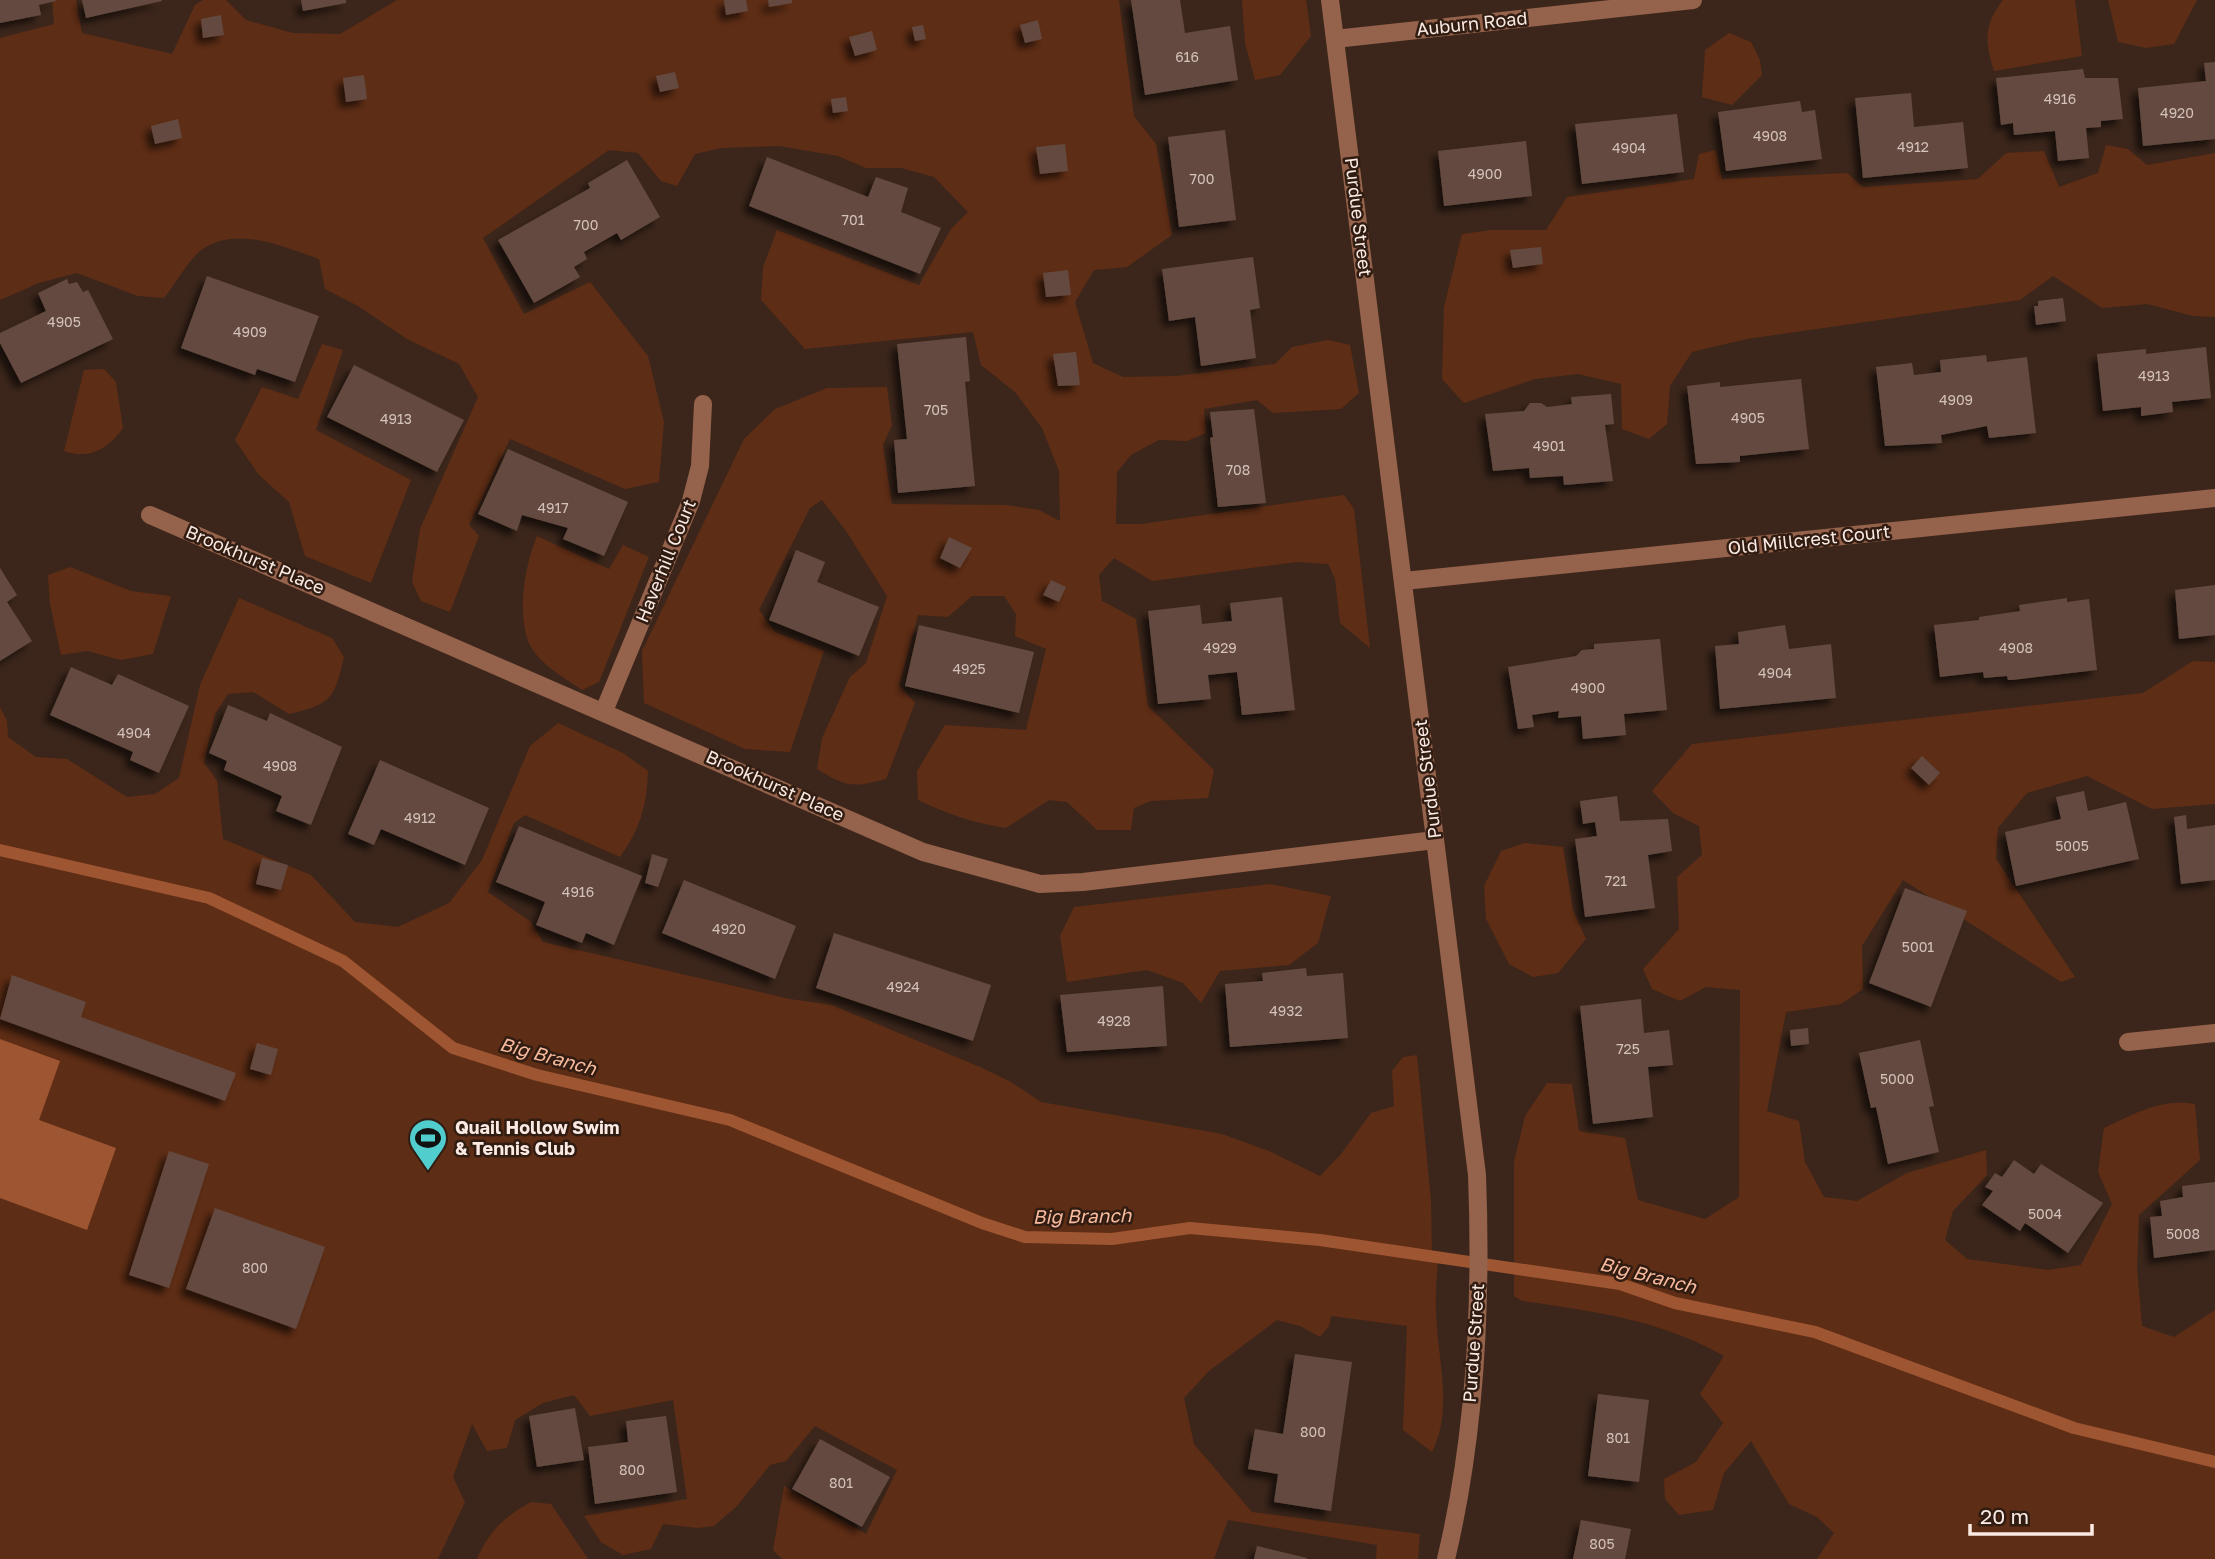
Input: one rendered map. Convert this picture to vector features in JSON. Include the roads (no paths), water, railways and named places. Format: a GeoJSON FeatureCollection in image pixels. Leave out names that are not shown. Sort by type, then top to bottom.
{"type":"FeatureCollection","features":[{"type":"Feature","properties":{"kind":"street","name":"Purdue Street"},"geometry":{"type":"LineString","coordinates":[[1330,0],[1477,1175],[1480,1255],[1466,1439],[1446,1559]]}},
{"type":"Feature","properties":{"kind":"street","name":"Auburn Road"},"geometry":{"type":"LineString","coordinates":[[1335,39],[1692,0]]}},
{"type":"Feature","properties":{"kind":"street","name":"Haverhill Court"},"geometry":{"type":"LineString","coordinates":[[604,711],[691,501],[700,466],[703,404]]}},
{"type":"Feature","properties":{"kind":"street","name":"Old Millcrest Court"},"geometry":{"type":"LineString","coordinates":[[1404,582],[2215,498]]}},
{"type":"Feature","properties":{"kind":"street","name":"Brookhurst Place"},"geometry":{"type":"LineString","coordinates":[[150,515],[923,852],[1041,884],[1083,882],[1435,840]]}},
{"type":"Feature","properties":{"kind":"street"},"geometry":{"type":"LineString","coordinates":[[2128,1042],[2215,1033]]}},
{"type":"Feature","properties":{"kind":"waterway","name":"Big Branch"},"geometry":{"type":"LineString","coordinates":[[0,850],[209,898],[343,961],[453,1048],[537,1075],[730,1120],[982,1223],[1025,1237],[1112,1239],[1190,1228],[1320,1240],[1620,1284],[1675,1303],[1815,1332],[2074,1428],[2215,1462]]}},
{"type":"Feature","properties":{"kind":"place","name":"Quail Hollow Swim & Tennis Club"},"geometry":{"type":"Point","coordinates":[428,1172]}}]}
